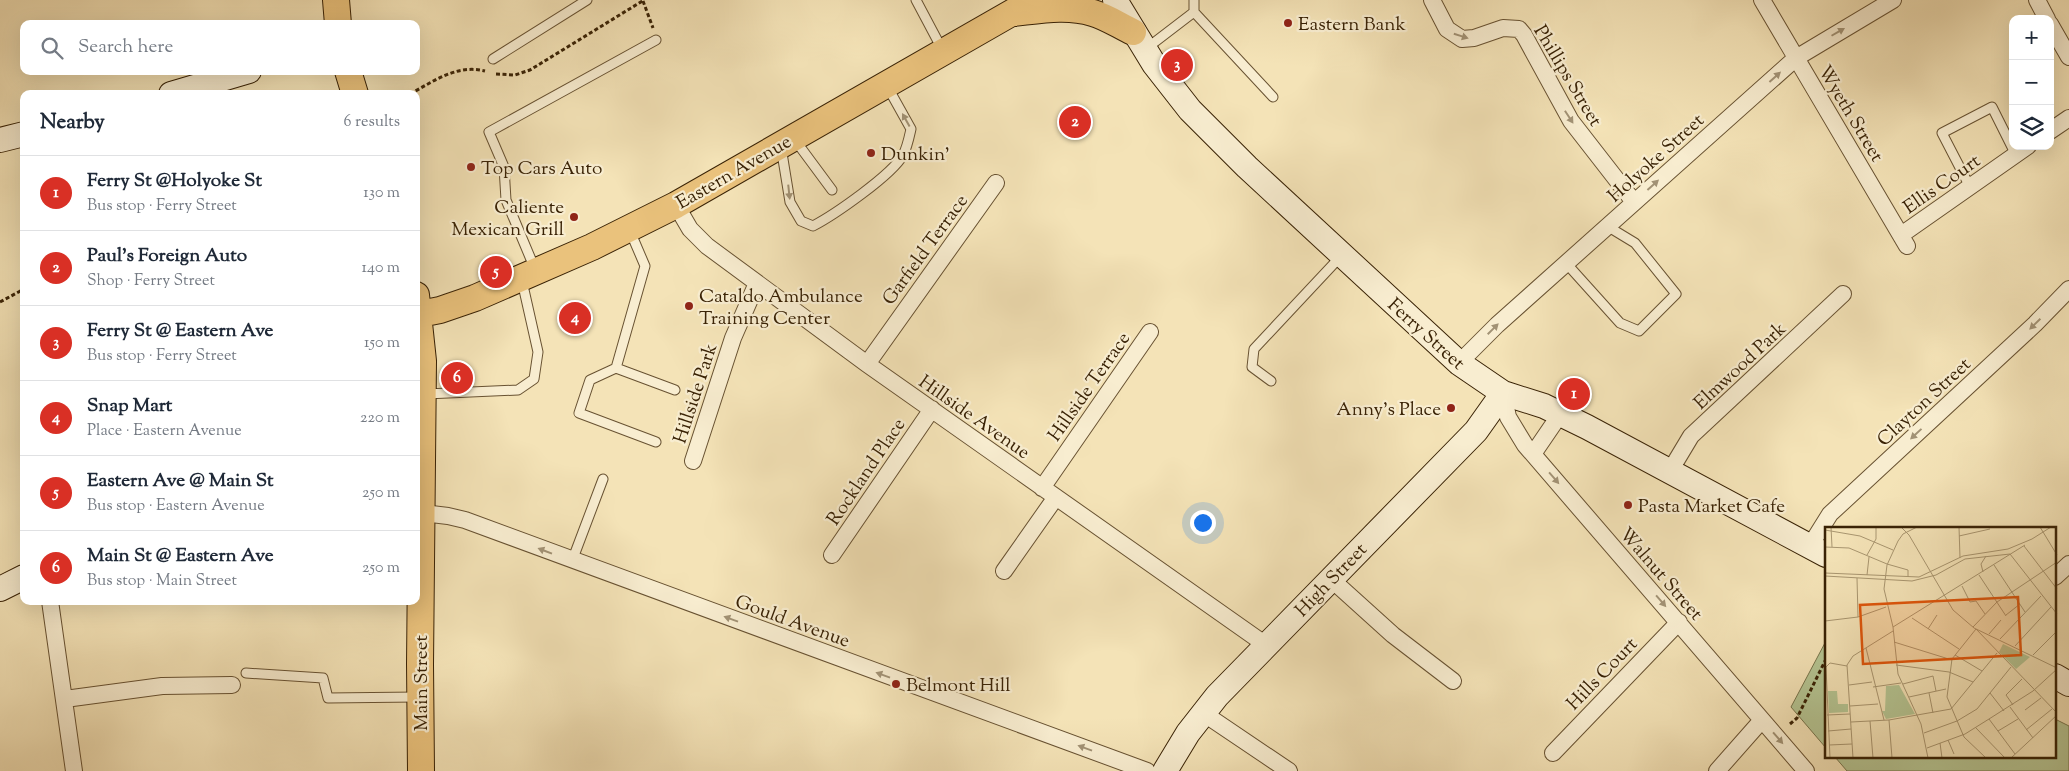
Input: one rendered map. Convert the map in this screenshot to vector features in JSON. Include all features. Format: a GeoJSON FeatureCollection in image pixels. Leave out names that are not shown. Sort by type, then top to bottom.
{"type":"FeatureCollection","features":[{"type":"Feature","properties":{"kind":"main road"},"geometry":{"type":"LineString","coordinates":[[336,0],[338,20]]}},
{"type":"Feature","properties":{"kind":"main road","name":"Eastern Avenue"},"geometry":{"type":"LineString","coordinates":[[420,304],[457,305],[529,275],[629,229],[676,205],[1034,0]]}},
{"type":"Feature","properties":{"kind":"main road","name":"Ferry Street"},"geometry":{"type":"LineString","coordinates":[[1115,0],[1139,41],[1173,90],[1209,130],[1459,364],[1503,394],[1561,413],[1818,550]]}},
{"type":"Feature","properties":{"kind":"main road"},"geometry":{"type":"LineString","coordinates":[[1011,13],[1057,8],[1094,13],[1139,41]]}},
{"type":"Feature","properties":{"kind":"main road"},"geometry":{"type":"LineString","coordinates":[[184,90],[234,75]]}},
{"type":"Feature","properties":{"kind":"main road"},"geometry":{"type":"LineString","coordinates":[[349,75],[354,90]]}},
{"type":"Feature","properties":{"kind":"main road"},"geometry":{"type":"LineString","coordinates":[[0,140],[20,135]]}},
{"type":"Feature","properties":{"kind":"main road","name":"Main Street"},"geometry":{"type":"LineString","coordinates":[[420,363],[423,394],[421,771]]}},
{"type":"Feature","properties":{"kind":"main road","name":"High Street"},"geometry":{"type":"LineString","coordinates":[[1164,771],[1176,750],[1203,713],[1266,644],[1476,431],[1503,394]]}},
{"type":"Feature","properties":{"kind":"main road"},"geometry":{"type":"LineString","coordinates":[[0,589],[20,579]]}},
{"type":"Feature","properties":{"kind":"main road"},"geometry":{"type":"LineString","coordinates":[[2056,677],[2069,684]]}},
{"type":"Feature","properties":{"kind":"street","name":"Phillips Street"},"geometry":{"type":"LineString","coordinates":[[1432,0],[1447,29],[1462,39],[1474,38],[1503,28],[1519,29],[1571,121],[1634,202]]}},
{"type":"Feature","properties":{"kind":"street","name":"Wyeth Street"},"geometry":{"type":"LineString","coordinates":[[1762,0],[1904,241]]}},
{"type":"Feature","properties":{"kind":"street","name":"Holyoke Street"},"geometry":{"type":"LineString","coordinates":[[1459,364],[1497,325],[1796,58],[1893,0]]}},
{"type":"Feature","properties":{"kind":"street"},"geometry":{"type":"LineString","coordinates":[[2037,0],[2045,15]]}},
{"type":"Feature","properties":{"kind":"street"},"geometry":{"type":"LineString","coordinates":[[2054,31],[2069,57]]}},
{"type":"Feature","properties":{"kind":"street"},"geometry":{"type":"LineString","coordinates":[[2054,128],[2069,118]]}},
{"type":"Feature","properties":{"kind":"street","name":"Ellis Court"},"geometry":{"type":"LineString","coordinates":[[1904,241],[1970,187],[2022,150]]}},
{"type":"Feature","properties":{"kind":"street","name":"Garfield Terrace"},"geometry":{"type":"LineString","coordinates":[[867,364],[996,182]]}},
{"type":"Feature","properties":{"kind":"street","name":"Hillside Avenue"},"geometry":{"type":"LineString","coordinates":[[676,205],[698,238],[757,283],[867,364],[1266,644]]}},
{"type":"Feature","properties":{"kind":"street","name":"Hillside Park"},"geometry":{"type":"LineString","coordinates":[[693,461],[733,338],[757,283]]}},
{"type":"Feature","properties":{"kind":"street","name":"Clayton Street"},"geometry":{"type":"LineString","coordinates":[[1826,527],[1830,514],[2035,324],[2069,289]]}},
{"type":"Feature","properties":{"kind":"street","name":"Elmwood Park"},"geometry":{"type":"LineString","coordinates":[[1670,471],[1692,436],[1842,294]]}},
{"type":"Feature","properties":{"kind":"street","name":"Hillside Terrace"},"geometry":{"type":"LineString","coordinates":[[1042,488],[1150,332]]}},
{"type":"Feature","properties":{"kind":"street","name":"Walnut Street"},"geometry":{"type":"LineString","coordinates":[[1503,394],[1508,417],[1518,435],[1533,454],[1806,771]]}},
{"type":"Feature","properties":{"kind":"street","name":"Rockland Place"},"geometry":{"type":"LineString","coordinates":[[832,554],[932,409]]}},
{"type":"Feature","properties":{"kind":"street"},"geometry":{"type":"LineString","coordinates":[[1533,454],[1561,413]]}},
{"type":"Feature","properties":{"kind":"street"},"geometry":{"type":"LineString","coordinates":[[1004,571],[1056,497]]}},
{"type":"Feature","properties":{"kind":"street","name":"Gould Avenue"},"geometry":{"type":"LineString","coordinates":[[422,513],[465,520],[572,561],[1147,771]]}},
{"type":"Feature","properties":{"kind":"street","name":"Clayton Street"},"geometry":{"type":"LineString","coordinates":[[1818,550],[1825,529]]}},
{"type":"Feature","properties":{"kind":"street"},"geometry":{"type":"LineString","coordinates":[[2056,576],[2069,564]]}},
{"type":"Feature","properties":{"kind":"street"},"geometry":{"type":"LineString","coordinates":[[1331,579],[1393,635],[1453,681]]}},
{"type":"Feature","properties":{"kind":"street"},"geometry":{"type":"LineString","coordinates":[[51,605],[74,771]]}},
{"type":"Feature","properties":{"kind":"street","name":"Hills Court"},"geometry":{"type":"LineString","coordinates":[[1553,753],[1678,622]]}},
{"type":"Feature","properties":{"kind":"street"},"geometry":{"type":"LineString","coordinates":[[65,699],[162,686],[232,685]]}},
{"type":"Feature","properties":{"kind":"street"},"geometry":{"type":"LineString","coordinates":[[1203,713],[1289,771]]}},
{"type":"Feature","properties":{"kind":"street"},"geometry":{"type":"LineString","coordinates":[[1717,771],[1762,720]]}},
{"type":"Feature","properties":{"kind":"lane"},"geometry":{"type":"LineString","coordinates":[[493,59],[586,0]]}},
{"type":"Feature","properties":{"kind":"lane"},"geometry":{"type":"LineString","coordinates":[[916,0],[943,51]]}},
{"type":"Feature","properties":{"kind":"lane"},"geometry":{"type":"LineString","coordinates":[[1194,0],[1194,12],[1273,97]]}},
{"type":"Feature","properties":{"kind":"lane"},"geometry":{"type":"LineString","coordinates":[[1139,41],[1194,12]]}},
{"type":"Feature","properties":{"kind":"lane"},"geometry":{"type":"LineString","coordinates":[[423,394],[518,390],[534,379],[538,352],[529,275],[506,200],[504,167],[489,132],[656,40]]}},
{"type":"Feature","properties":{"kind":"lane"},"geometry":{"type":"LineString","coordinates":[[787,141],[790,202],[801,221],[813,226],[828,218],[894,168],[904,154],[911,129],[886,84]]}},
{"type":"Feature","properties":{"kind":"lane"},"geometry":{"type":"LineString","coordinates":[[1970,187],[1942,133],[1992,107],[2009,131]]}},
{"type":"Feature","properties":{"kind":"lane"},"geometry":{"type":"LineString","coordinates":[[787,141],[832,190]]}},
{"type":"Feature","properties":{"kind":"lane"},"geometry":{"type":"LineString","coordinates":[[1566,263],[1620,323],[1639,331],[1676,294],[1634,243],[1607,226]]}},
{"type":"Feature","properties":{"kind":"lane"},"geometry":{"type":"LineString","coordinates":[[616,368],[645,266],[629,229]]}},
{"type":"Feature","properties":{"kind":"lane"},"geometry":{"type":"LineString","coordinates":[[1271,381],[1252,367],[1254,349],[1342,255]]}},
{"type":"Feature","properties":{"kind":"lane"},"geometry":{"type":"LineString","coordinates":[[656,442],[579,413],[590,380],[616,368],[676,390]]}},
{"type":"Feature","properties":{"kind":"lane"},"geometry":{"type":"LineString","coordinates":[[572,561],[604,479]]}},
{"type":"Feature","properties":{"kind":"lane"},"geometry":{"type":"LineString","coordinates":[[246,674],[323,678],[328,698],[420,697]]}},
{"type":"Feature","properties":{"kind":"path"},"geometry":{"type":"LineString","coordinates":[[418,90],[462,69],[474,69],[501,76],[523,73],[644,0],[650,15]]}},
{"type":"Feature","properties":{"kind":"path"},"geometry":{"type":"LineString","coordinates":[[0,302],[20,292]]}},
{"type":"Feature","properties":{"kind":"path"},"geometry":{"type":"LineString","coordinates":[[1777,737],[1797,718],[1825,662]]}},
{"type":"Feature","properties":{"kind":"green space"},"geometry":{"type":"Polygon","coordinates":[[[1825,643],[1825,747],[1791,707],[1825,643]]]}},
{"type":"Feature","properties":{"kind":"green space"},"geometry":{"type":"Polygon","coordinates":[[[2056,720],[2069,726],[2069,771],[1847,771],[1836,758],[2056,758],[2056,720]]]}},
{"type":"Feature","properties":{"kind":"place","name":"Eastern Bank"},"geometry":{"type":"Point","coordinates":[1288,23]}},
{"type":"Feature","properties":{"kind":"place","name":"Ferry St @ Eastern Ave"},"geometry":{"type":"Point","coordinates":[1177,65]}},
{"type":"Feature","properties":{"kind":"place","name":"Paul's Foreign Auto"},"geometry":{"type":"Point","coordinates":[1075,122]}},
{"type":"Feature","properties":{"kind":"place","name":"Dunkin'"},"geometry":{"type":"Point","coordinates":[871,153]}},
{"type":"Feature","properties":{"kind":"place","name":"Top Cars Auto"},"geometry":{"type":"Point","coordinates":[471,167]}},
{"type":"Feature","properties":{"kind":"place","name":"Caliente Mexican Grill"},"geometry":{"type":"Point","coordinates":[574,217]}},
{"type":"Feature","properties":{"kind":"place","name":"Eastern Ave @ Main St"},"geometry":{"type":"Point","coordinates":[496,272]}},
{"type":"Feature","properties":{"kind":"place","name":"Cataldo Ambulance Training Center"},"geometry":{"type":"Point","coordinates":[689,306]}},
{"type":"Feature","properties":{"kind":"place","name":"Snap Mart"},"geometry":{"type":"Point","coordinates":[575,318]}},
{"type":"Feature","properties":{"kind":"place","name":"Main St @ Eastern Ave"},"geometry":{"type":"Point","coordinates":[457,378]}},
{"type":"Feature","properties":{"kind":"place","name":"Ferry St @Holyoke St"},"geometry":{"type":"Point","coordinates":[1574,394]}},
{"type":"Feature","properties":{"kind":"place","name":"Anny's Place"},"geometry":{"type":"Point","coordinates":[1451,408]}},
{"type":"Feature","properties":{"kind":"place","name":"Pasta Market Cafe"},"geometry":{"type":"Point","coordinates":[1628,505]}},
{"type":"Feature","properties":{"kind":"place","name":"Belmont Hill"},"geometry":{"type":"Point","coordinates":[896,684]}}]}
